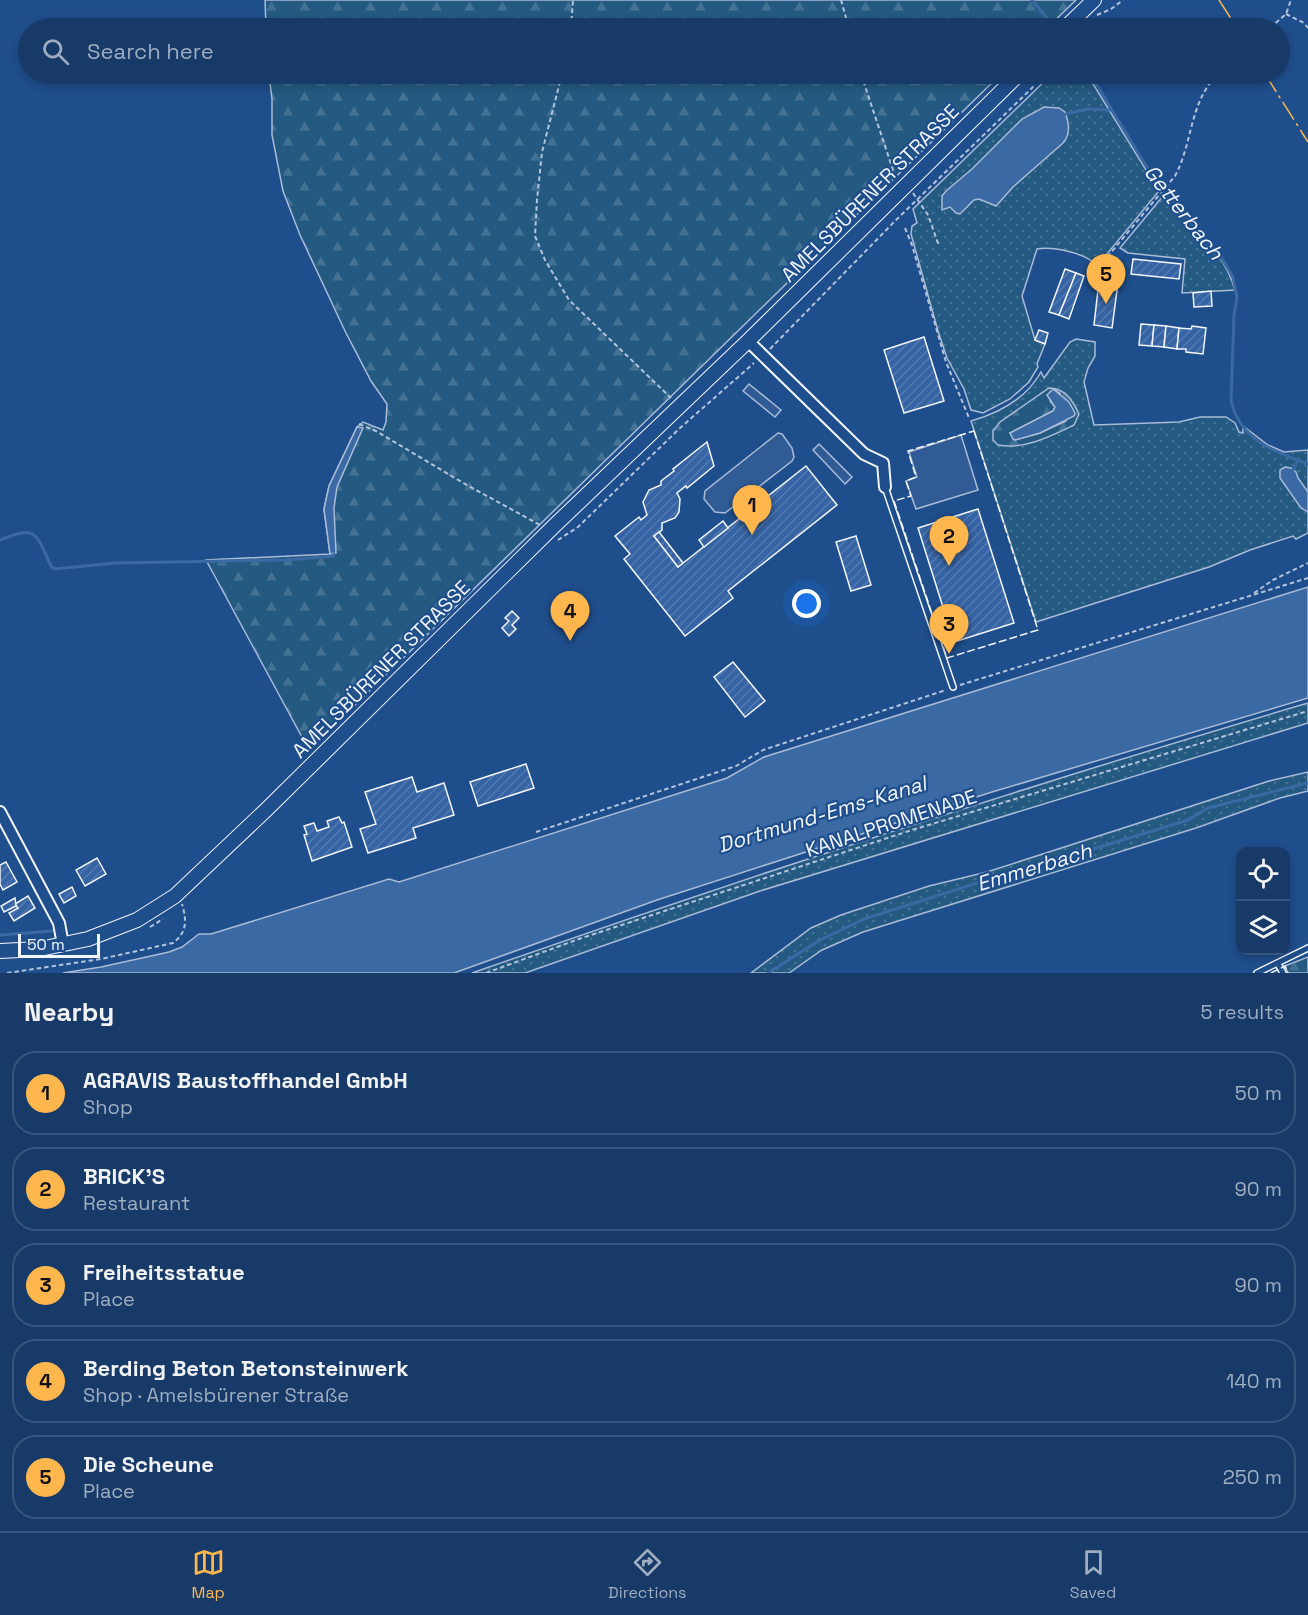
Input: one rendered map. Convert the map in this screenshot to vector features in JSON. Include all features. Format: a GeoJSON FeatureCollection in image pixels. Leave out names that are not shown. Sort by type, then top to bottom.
{"type":"FeatureCollection","features":[{"type":"Feature","properties":{"kind":"main road"},"geometry":{"type":"LineString","coordinates":[[1075,18],[1094,0]]}},
{"type":"Feature","properties":{"kind":"main road","name":"AMELSBÜRENER STRASSE"},"geometry":{"type":"LineString","coordinates":[[0,951],[40,949],[63,945],[114,931],[155,910],[176,896],[550,537],[679,407],[1009,84]]}},
{"type":"Feature","properties":{"kind":"street"},"geometry":{"type":"LineString","coordinates":[[748,341],[864,454],[883,463],[885,487]]}},
{"type":"Feature","properties":{"kind":"street"},"geometry":{"type":"LineString","coordinates":[[0,812],[59,923],[63,945]]}},
{"type":"Feature","properties":{"kind":"lane"},"geometry":{"type":"LineString","coordinates":[[885,487],[954,687]]}},
{"type":"Feature","properties":{"kind":"lane"},"geometry":{"type":"LineString","coordinates":[[1257,973],[1308,948]]}},
{"type":"Feature","properties":{"kind":"lane"},"geometry":{"type":"LineString","coordinates":[[1278,964],[1282,973]]}},
{"type":"Feature","properties":{"kind":"path"},"geometry":{"type":"LineString","coordinates":[[572,18],[573,0]]}},
{"type":"Feature","properties":{"kind":"path"},"geometry":{"type":"LineString","coordinates":[[841,0],[846,18]]}},
{"type":"Feature","properties":{"kind":"path"},"geometry":{"type":"LineString","coordinates":[[1091,18],[1111,9],[1123,0]]}},
{"type":"Feature","properties":{"kind":"path"},"geometry":{"type":"LineString","coordinates":[[1281,18],[1286,14],[1291,0]]}},
{"type":"Feature","properties":{"kind":"path"},"geometry":{"type":"LineString","coordinates":[[1286,14],[1304,23],[1308,28]]}},
{"type":"Feature","properties":{"kind":"path"},"geometry":{"type":"LineString","coordinates":[[559,84],[542,152],[535,236],[545,260],[569,300],[679,407]]}},
{"type":"Feature","properties":{"kind":"path"},"geometry":{"type":"LineString","coordinates":[[864,84],[891,169],[903,187],[918,199],[928,215],[939,246]]}},
{"type":"Feature","properties":{"kind":"path"},"geometry":{"type":"LineString","coordinates":[[359,424],[376,431],[550,537],[578,527],[680,428],[763,355],[1035,84]]}},
{"type":"Feature","properties":{"kind":"path"},"geometry":{"type":"LineString","coordinates":[[1094,275],[1175,177],[1182,161],[1197,106],[1209,84]]}},
{"type":"Feature","properties":{"kind":"path"},"geometry":{"type":"LineString","coordinates":[[905,228],[944,354],[969,418]]}},
{"type":"Feature","properties":{"kind":"path"},"geometry":{"type":"LineString","coordinates":[[1252,595],[1273,580],[1308,563]]}},
{"type":"Feature","properties":{"kind":"path"},"geometry":{"type":"LineString","coordinates":[[536,832],[736,766],[763,750],[954,687],[1308,578]]}},
{"type":"Feature","properties":{"kind":"path","name":"KANALPROMENADE"},"geometry":{"type":"LineString","coordinates":[[486,973],[590,936],[912,830],[1308,711]]}},
{"type":"Feature","properties":{"kind":"path"},"geometry":{"type":"LineString","coordinates":[[7,973],[81,962],[173,944],[185,930],[186,918],[182,904],[175,910]]}},
{"type":"Feature","properties":{"kind":"path"},"geometry":{"type":"LineString","coordinates":[[143,931],[168,916]]}},
{"type":"Feature","properties":{"kind":"green space"},"geometry":{"type":"Polygon","coordinates":[[[265,0],[1076,0],[1057,18],[266,18],[265,0]]]}},
{"type":"Feature","properties":{"kind":"green space"},"geometry":{"type":"Polygon","coordinates":[[[270,84],[991,84],[309,750],[206,560],[330,554],[324,509],[329,486],[357,427],[363,422],[383,430],[387,404],[371,381],[345,331],[300,235],[283,191],[272,135],[270,84]]]}},
{"type":"Feature","properties":{"kind":"green space"},"geometry":{"type":"Polygon","coordinates":[[[1042,84],[1093,84],[1159,191],[1097,266],[1078,254],[1037,249],[1022,296],[1035,340],[1045,344],[1037,364],[1038,367],[1029,382],[1010,399],[983,413],[971,410],[964,389],[947,358],[911,234],[912,226],[917,223],[913,209],[1042,84]]]}},
{"type":"Feature","properties":{"kind":"green space"},"geometry":{"type":"Polygon","coordinates":[[[1163,196],[1206,238],[1223,263],[1235,290],[1182,293],[1185,259],[1128,253],[1120,248],[1163,196]]]}},
{"type":"Feature","properties":{"kind":"green space"},"geometry":{"type":"Polygon","coordinates":[[[1076,339],[1095,342],[1095,356],[1084,382],[1094,425],[1179,422],[1200,417],[1226,417],[1235,423],[1239,432],[1243,433],[1243,426],[1268,445],[1284,452],[1308,450],[1308,533],[1296,539],[1293,536],[1209,567],[1036,622],[971,421],[992,414],[1020,397],[1035,382],[1041,372],[1044,378],[1070,342],[1076,339]]]}},
{"type":"Feature","properties":{"kind":"green space"},"geometry":{"type":"Polygon","coordinates":[[[1049,388],[1060,390],[1064,393],[1079,414],[1074,425],[1037,441],[1018,446],[998,445],[993,440],[993,431],[1000,422],[1049,388]],[[1053,389],[1050,401],[1055,407],[1053,411],[1010,433],[1015,440],[1040,433],[1066,421],[1060,393],[1053,389]]]}},
{"type":"Feature","properties":{"kind":"green space"},"geometry":{"type":"Polygon","coordinates":[[[1308,703],[1308,723],[760,891],[525,973],[472,973],[888,833],[1308,703]]]}},
{"type":"Feature","properties":{"kind":"green space"},"geometry":{"type":"Polygon","coordinates":[[[1308,772],[1308,791],[863,932],[822,950],[789,973],[751,973],[811,928],[841,915],[929,886],[987,872],[1269,781],[1308,772]]]}},
{"type":"Feature","properties":{"kind":"green space"},"geometry":{"type":"Polygon","coordinates":[[[1308,957],[1308,973],[1288,973],[1285,966],[1308,957]]]}},
{"type":"Feature","properties":{"kind":"shaded area"},"geometry":{"type":"Polygon","coordinates":[[[749,384],[781,410],[775,417],[743,391],[749,384]]]}},
{"type":"Feature","properties":{"kind":"shaded area"},"geometry":{"type":"Polygon","coordinates":[[[778,433],[782,434],[792,448],[794,457],[792,461],[725,513],[715,512],[704,499],[705,491],[778,433]]]}},
{"type":"Feature","properties":{"kind":"shaded area"},"geometry":{"type":"Polygon","coordinates":[[[961,435],[978,490],[916,509],[906,481],[917,477],[909,452],[961,435]]]}},
{"type":"Feature","properties":{"kind":"shaded area"},"geometry":{"type":"Polygon","coordinates":[[[819,444],[852,477],[845,484],[813,450],[819,444]]]}},
{"type":"Feature","properties":{"kind":"water"},"geometry":{"type":"Polygon","coordinates":[[[1044,107],[1059,108],[1065,112],[1068,128],[1063,143],[1013,187],[996,206],[979,199],[974,200],[960,214],[950,207],[942,210],[942,196],[946,191],[972,169],[1022,119],[1044,107]]]}},
{"type":"Feature","properties":{"kind":"water"},"geometry":{"type":"Polygon","coordinates":[[[1053,389],[1069,402],[1075,413],[1074,416],[1040,433],[1013,439],[1010,433],[1053,411],[1055,407],[1047,395],[1053,389]]]}},
{"type":"Feature","properties":{"kind":"water"},"geometry":{"type":"Polygon","coordinates":[[[357,427],[363,428],[337,487],[334,508],[336,553],[330,554],[324,509],[329,486],[357,427]]]}},
{"type":"Feature","properties":{"kind":"water"},"geometry":{"type":"Polygon","coordinates":[[[1285,467],[1296,472],[1308,492],[1308,512],[1301,508],[1280,478],[1280,470],[1285,467]]]}},
{"type":"Feature","properties":{"kind":"water","name":"Dortmund-Ems-Kanal"},"geometry":{"type":"Polygon","coordinates":[[[1308,587],[1308,698],[992,792],[657,900],[454,973],[63,973],[169,952],[182,947],[199,934],[211,934],[389,879],[399,882],[727,778],[764,757],[1308,587]]]}},
{"type":"Feature","properties":{"kind":"building"},"geometry":{"type":"Polygon","coordinates":[[[1133,259],[1181,264],[1179,279],[1131,274],[1133,259]]]}},
{"type":"Feature","properties":{"kind":"building"},"geometry":{"type":"Polygon","coordinates":[[[1065,269],[1076,273],[1059,315],[1049,312],[1065,269]]]}},
{"type":"Feature","properties":{"kind":"building"},"geometry":{"type":"Polygon","coordinates":[[[1076,273],[1084,276],[1069,319],[1059,315],[1076,273]]]}},
{"type":"Feature","properties":{"kind":"building"},"geometry":{"type":"Polygon","coordinates":[[[1099,281],[1118,283],[1112,328],[1094,325],[1099,281]]]}},
{"type":"Feature","properties":{"kind":"building"},"geometry":{"type":"Polygon","coordinates":[[[1211,291],[1212,306],[1194,307],[1193,293],[1211,291]]]}},
{"type":"Feature","properties":{"kind":"building"},"geometry":{"type":"Polygon","coordinates":[[[1141,324],[1154,325],[1152,346],[1139,345],[1141,324]]]}},
{"type":"Feature","properties":{"kind":"building"},"geometry":{"type":"Polygon","coordinates":[[[1154,325],[1166,326],[1164,347],[1152,346],[1154,325]]]}},
{"type":"Feature","properties":{"kind":"building"},"geometry":{"type":"Polygon","coordinates":[[[1166,326],[1179,328],[1177,349],[1164,347],[1166,326]]]}},
{"type":"Feature","properties":{"kind":"building"},"geometry":{"type":"Polygon","coordinates":[[[1192,326],[1206,328],[1203,354],[1177,349],[1179,328],[1191,329],[1192,326]]]}},
{"type":"Feature","properties":{"kind":"building"},"geometry":{"type":"Polygon","coordinates":[[[1039,330],[1048,333],[1045,344],[1035,340],[1039,330]]]}},
{"type":"Feature","properties":{"kind":"building"},"geometry":{"type":"Polygon","coordinates":[[[924,337],[944,401],[904,413],[884,350],[924,337]]]}},
{"type":"Feature","properties":{"kind":"building"},"geometry":{"type":"Polygon","coordinates":[[[707,442],[714,466],[687,488],[686,486],[677,493],[680,499],[679,512],[675,518],[662,523],[662,530],[654,536],[678,567],[806,466],[837,505],[728,591],[733,598],[685,636],[624,559],[630,554],[615,536],[639,517],[641,520],[647,515],[643,502],[649,490],[661,485],[661,481],[674,471],[673,469],[707,442]]]}},
{"type":"Feature","properties":{"kind":"building"},"geometry":{"type":"Polygon","coordinates":[[[978,509],[1014,623],[954,642],[918,528],[978,509]]]}},
{"type":"Feature","properties":{"kind":"building"},"geometry":{"type":"Polygon","coordinates":[[[723,521],[728,528],[704,547],[699,540],[723,521]]]}},
{"type":"Feature","properties":{"kind":"building"},"geometry":{"type":"Polygon","coordinates":[[[659,532],[683,563],[678,567],[654,536],[659,532]]]}},
{"type":"Feature","properties":{"kind":"building"},"geometry":{"type":"Polygon","coordinates":[[[856,536],[871,585],[851,591],[836,542],[856,536]]]}},
{"type":"Feature","properties":{"kind":"building"},"geometry":{"type":"Polygon","coordinates":[[[512,611],[519,618],[512,625],[516,629],[509,636],[502,628],[509,621],[505,618],[512,611]]]}},
{"type":"Feature","properties":{"kind":"building"},"geometry":{"type":"Polygon","coordinates":[[[733,662],[765,701],[745,717],[714,677],[733,662]]]}},
{"type":"Feature","properties":{"kind":"building"},"geometry":{"type":"Polygon","coordinates":[[[526,764],[534,788],[478,806],[470,782],[526,764]]]}},
{"type":"Feature","properties":{"kind":"building"},"geometry":{"type":"Polygon","coordinates":[[[412,777],[417,792],[444,783],[454,815],[413,828],[416,838],[368,853],[360,829],[376,824],[365,792],[412,777]]]}},
{"type":"Feature","properties":{"kind":"building"},"geometry":{"type":"Polygon","coordinates":[[[339,817],[342,823],[344,822],[352,847],[312,861],[304,835],[307,834],[304,826],[314,823],[317,831],[329,827],[327,821],[339,817]]]}},
{"type":"Feature","properties":{"kind":"building"},"geometry":{"type":"Polygon","coordinates":[[[97,858],[106,874],[85,886],[76,870],[97,858]]]}},
{"type":"Feature","properties":{"kind":"building"},"geometry":{"type":"Polygon","coordinates":[[[6,862],[17,882],[3,890],[0,884],[0,865],[6,862]]]}},
{"type":"Feature","properties":{"kind":"building"},"geometry":{"type":"Polygon","coordinates":[[[72,887],[76,896],[64,903],[59,894],[72,887]]]}},
{"type":"Feature","properties":{"kind":"building"},"geometry":{"type":"Polygon","coordinates":[[[28,896],[35,908],[14,921],[9,913],[18,908],[15,904],[28,896]]]}},
{"type":"Feature","properties":{"kind":"building"},"geometry":{"type":"Polygon","coordinates":[[[15,898],[16,906],[4,912],[1,906],[15,898]]]}},
{"type":"Feature","properties":{"kind":"waterway","name":"Getterbach"},"geometry":{"type":"LineString","coordinates":[[1032,0],[1047,18]]}},
{"type":"Feature","properties":{"kind":"waterway","name":"Getterbach"},"geometry":{"type":"LineString","coordinates":[[1096,84],[1157,184],[1218,252],[1233,277],[1237,298],[1234,315],[1231,400],[1235,413],[1242,425],[1260,442],[1308,464]]}},
{"type":"Feature","properties":{"kind":"waterway"},"geometry":{"type":"LineString","coordinates":[[1066,114],[1087,109],[1112,110]]}},
{"type":"Feature","properties":{"kind":"waterway"},"geometry":{"type":"LineString","coordinates":[[1293,470],[1298,460]]}},
{"type":"Feature","properties":{"kind":"waterway"},"geometry":{"type":"LineString","coordinates":[[0,540],[21,533],[34,535],[54,569],[115,563],[287,560],[333,556],[334,554]]}},
{"type":"Feature","properties":{"kind":"waterway","name":"Emmerbach"},"geometry":{"type":"LineString","coordinates":[[768,973],[820,940],[864,919],[1062,856],[1080,853],[1188,820],[1208,808],[1308,783]]}},
{"type":"Feature","properties":{"kind":"waterway"},"geometry":{"type":"LineString","coordinates":[[0,935],[52,931]]}},
{"type":"Feature","properties":{"kind":"fence"},"geometry":{"type":"LineString","coordinates":[[974,431],[1038,630],[947,658],[894,501],[911,496],[906,481],[916,477],[908,451],[974,431]]}},
{"type":"Feature","properties":{"kind":"fence"},"geometry":{"type":"LineString","coordinates":[[1271,973],[1285,966],[1288,973]]}},
{"type":"Feature","properties":{"kind":"power"},"geometry":{"type":"LineString","coordinates":[[1219,0],[1231,18]]}},
{"type":"Feature","properties":{"kind":"power"},"geometry":{"type":"LineString","coordinates":[[1271,84],[1308,142]]}},
{"type":"Feature","properties":{"kind":"place","name":"Die Scheune"},"geometry":{"type":"Point","coordinates":[1106,304]}},
{"type":"Feature","properties":{"kind":"place","name":"AGRAVIS Baustoffhandel GmbH"},"geometry":{"type":"Point","coordinates":[752,535]}},
{"type":"Feature","properties":{"kind":"place","name":"BRICK'S"},"geometry":{"type":"Point","coordinates":[949,566]}},
{"type":"Feature","properties":{"kind":"place","name":"Berding Beton Betonsteinwerk"},"geometry":{"type":"Point","coordinates":[570,641]}},
{"type":"Feature","properties":{"kind":"place","name":"Freiheitsstatue"},"geometry":{"type":"Point","coordinates":[949,654]}}]}
